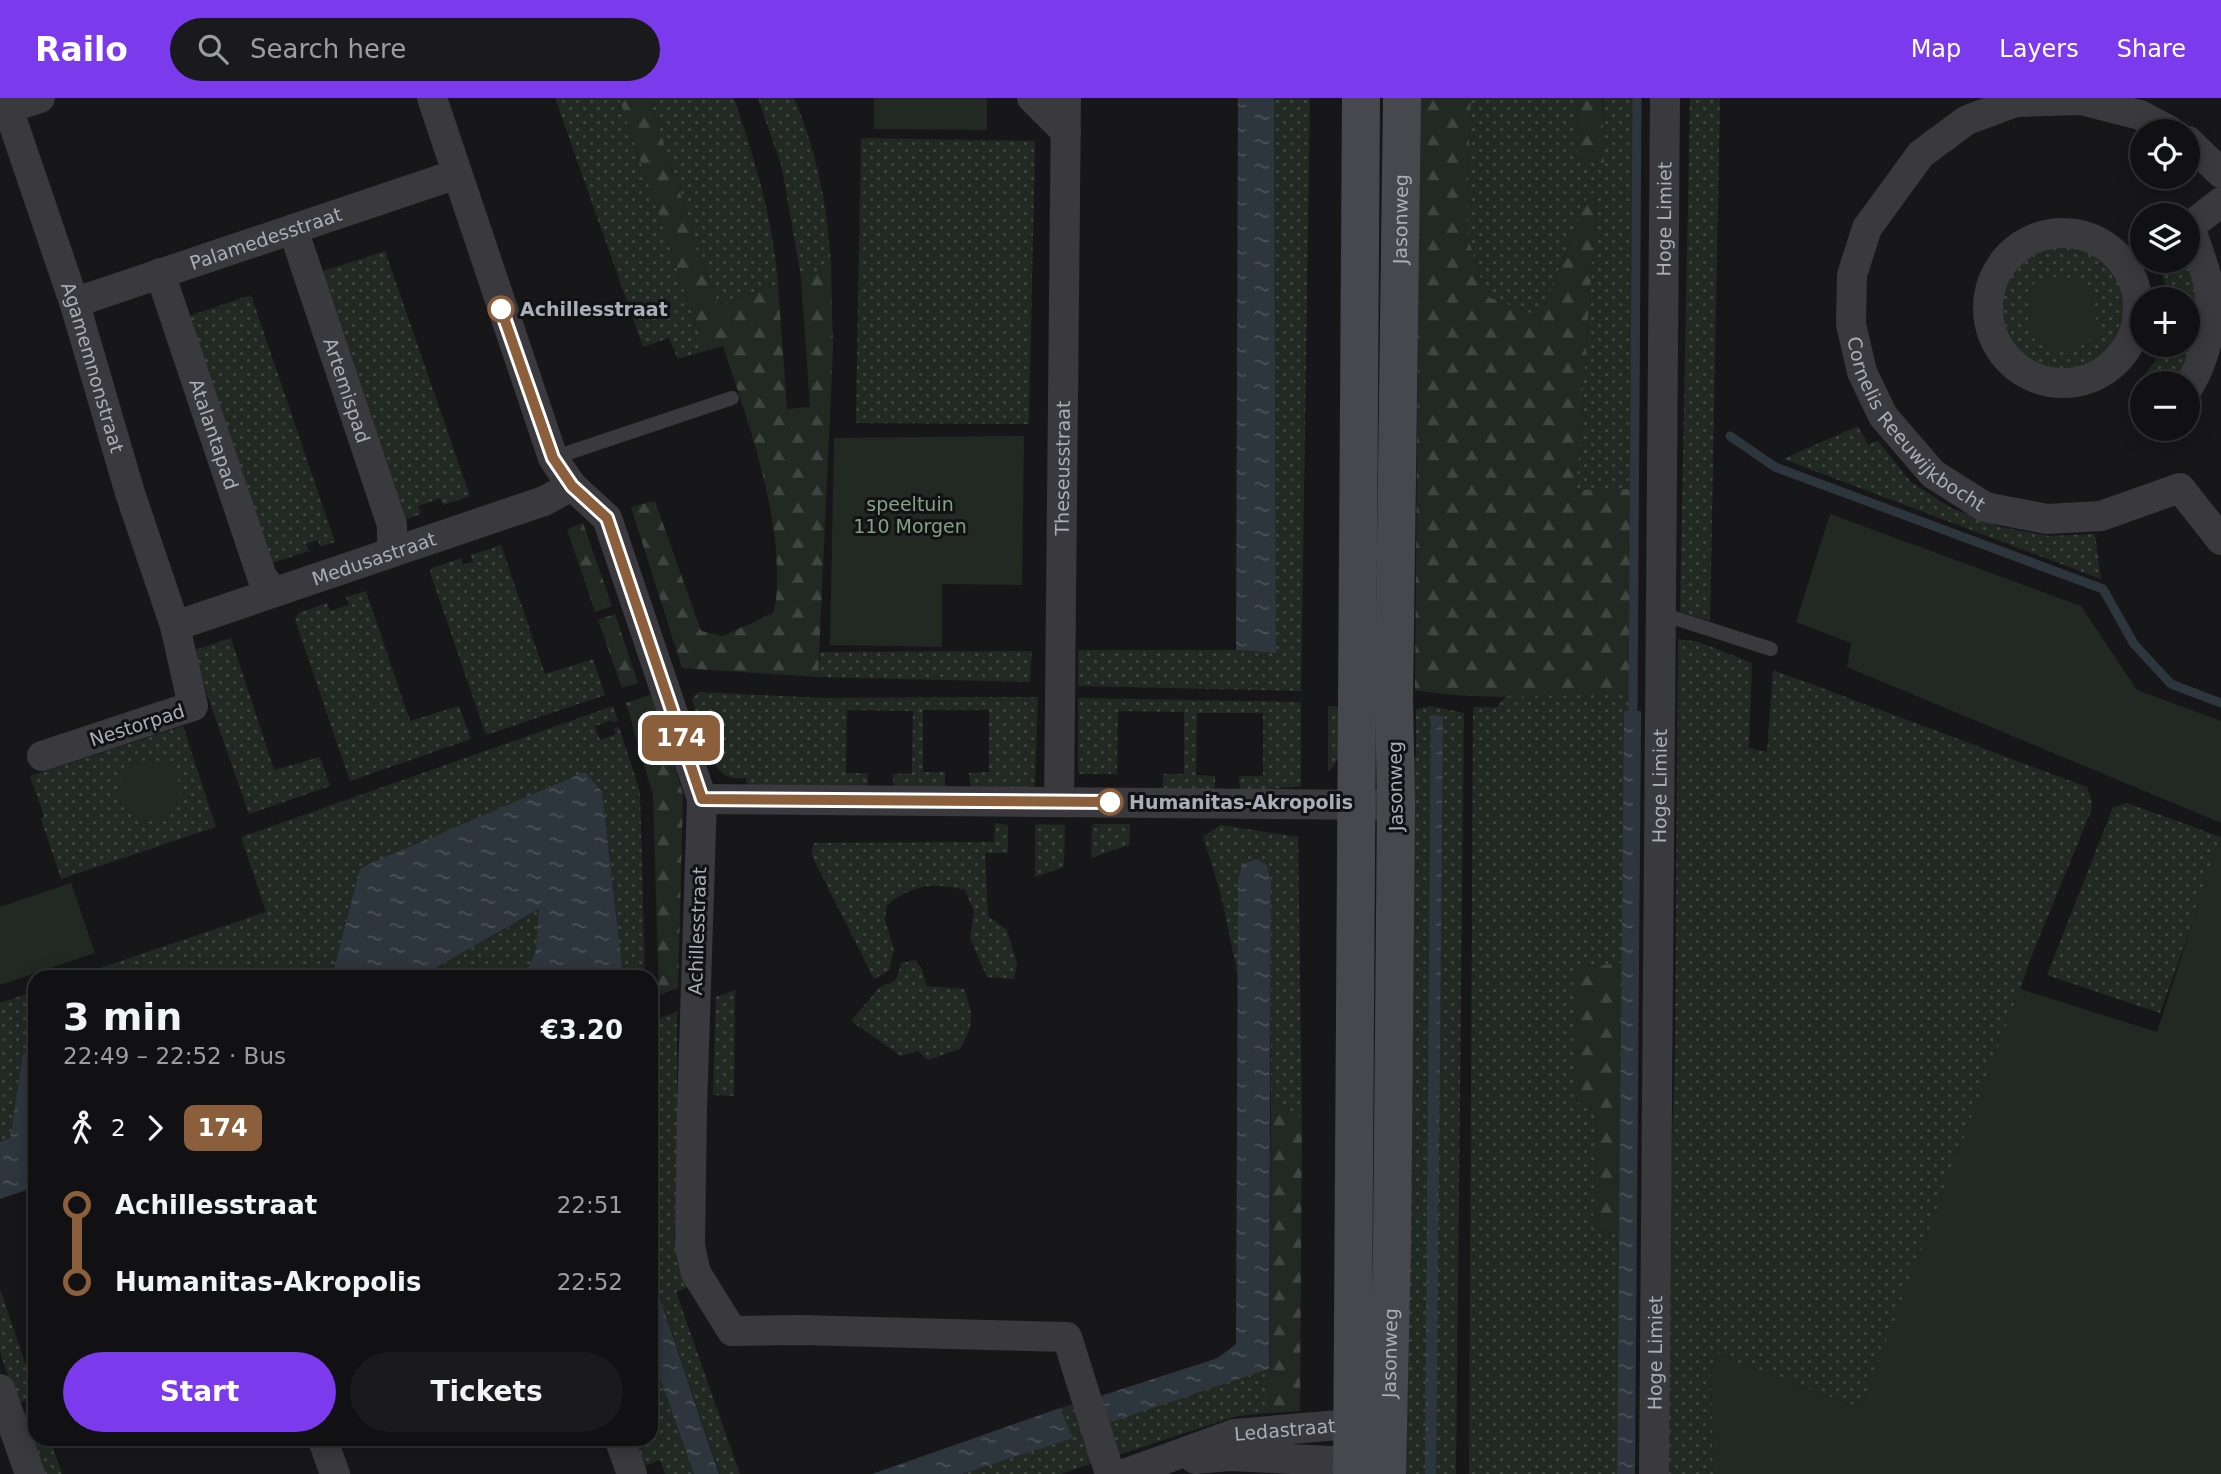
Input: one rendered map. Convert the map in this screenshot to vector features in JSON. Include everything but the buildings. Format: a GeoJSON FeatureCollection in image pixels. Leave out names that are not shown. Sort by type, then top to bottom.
{"type":"FeatureCollection","features":[{"type":"Feature","properties":{"kind":"street","name":"Achillesstraat"},"geometry":{"type":"LineString","coordinates":[[432,98],[553,458],[572,486],[607,518],[702,799],[690,1246],[696,1273],[732,1331],[800,1330],[1067,1337],[1110,1474]]}},
{"type":"Feature","properties":{"kind":"street"},"geometry":{"type":"LineString","coordinates":[[1032,98],[1066,132]]}},
{"type":"Feature","properties":{"kind":"street","name":"Theseusstraat"},"geometry":{"type":"LineString","coordinates":[[1059,802],[1066,98]]}},
{"type":"Feature","properties":{"kind":"street","name":"Jasonweg"},"geometry":{"type":"LineString","coordinates":[[1361,98],[1350,1424],[1370,1463]]}},
{"type":"Feature","properties":{"kind":"street","name":"Jasonweg"},"geometry":{"type":"LineString","coordinates":[[1370,1463],[1396,805],[1394,701],[1402,98]]}},
{"type":"Feature","properties":{"kind":"street","name":"Hoge Limiet"},"geometry":{"type":"LineString","coordinates":[[1654,1474],[1665,98]]}},
{"type":"Feature","properties":{"kind":"street","name":"Cornelis Reeuwijkbocht"},"geometry":{"type":"LineString","coordinates":[[2148,119],[2081,100],[2016,102],[1967,120],[1921,154],[1867,228],[1852,275],[1851,324],[1862,372],[1883,416],[1933,474],[1985,507],[2047,519],[2101,516],[2180,488],[2221,540]]}},
{"type":"Feature","properties":{"kind":"street","name":"Agamemnonstraat"},"geometry":{"type":"LineString","coordinates":[[16,104],[130,493],[174,626]]}},
{"type":"Feature","properties":{"kind":"street"},"geometry":{"type":"LineString","coordinates":[[2200,153],[2221,173]]}},
{"type":"Feature","properties":{"kind":"street","name":"Palamedesstraat"},"geometry":{"type":"LineString","coordinates":[[76,308],[88,298],[457,174]]}},
{"type":"Feature","properties":{"kind":"street"},"geometry":{"type":"LineString","coordinates":[[2200,218],[2221,202]]}},
{"type":"Feature","properties":{"kind":"street","name":"Artemispad"},"geometry":{"type":"LineString","coordinates":[[293,229],[392,525],[392,552]]}},
{"type":"Feature","properties":{"kind":"street"},"geometry":{"type":"LineString","coordinates":[[2062,233],[2089,237],[2137,267],[2138,314],[2133,335],[2122,354],[2107,369],[2085,380],[2061,383],[2037,378],[2016,366],[2000,348],[1991,330],[1988,309],[1990,288],[1999,269],[2012,253],[2035,238],[2062,233]]}},
{"type":"Feature","properties":{"kind":"street"},"geometry":{"type":"LineString","coordinates":[[2196,371],[2210,330],[2209,289],[2200,261]]}},
{"type":"Feature","properties":{"kind":"street","name":"Atalantapad"},"geometry":{"type":"LineString","coordinates":[[160,273],[262,577],[274,592]]}},
{"type":"Feature","properties":{"kind":"street","name":"Medusastraat"},"geometry":{"type":"LineString","coordinates":[[174,626],[544,501],[572,486]]}},
{"type":"Feature","properties":{"kind":"street","name":"Nestorpad"},"geometry":{"type":"LineString","coordinates":[[42,756],[193,706],[174,626]]}},
{"type":"Feature","properties":{"kind":"street"},"geometry":{"type":"LineString","coordinates":[[702,799],[1396,805]]}},
{"type":"Feature","properties":{"kind":"street"},"geometry":{"type":"LineString","coordinates":[[2,1402],[30,1474]]}},
{"type":"Feature","properties":{"kind":"street","name":"Ledastraat"},"geometry":{"type":"LineString","coordinates":[[1124,1474],[1234,1434],[1350,1424]]}},
{"type":"Feature","properties":{"kind":"street"},"geometry":{"type":"LineString","coordinates":[[326,1446],[335,1474]]}},
{"type":"Feature","properties":{"kind":"street"},"geometry":{"type":"LineString","coordinates":[[622,1446],[632,1474]]}},
{"type":"Feature","properties":{"kind":"street","name":"Ledastraat"},"geometry":{"type":"LineString","coordinates":[[1160,1462],[1230,1456],[1370,1463]]}},
{"type":"Feature","properties":{"kind":"lane"},"geometry":{"type":"LineString","coordinates":[[553,458],[733,398]]}},
{"type":"Feature","properties":{"kind":"lane"},"geometry":{"type":"LineString","coordinates":[[1661,614],[1771,649]]}},
{"type":"Feature","properties":{"kind":"green space"},"geometry":{"type":"Polygon","coordinates":[[[555,98],[619,98],[705,351],[678,359],[669,338],[643,347],[555,98]]]}},
{"type":"Feature","properties":{"kind":"green space"},"geometry":{"type":"Polygon","coordinates":[[[619,98],[649,98],[717,305],[778,285],[787,409],[810,407],[801,277],[831,267],[833,349],[818,677],[682,668],[631,507],[655,501],[701,631],[723,636],[773,613],[777,589],[776,549],[762,471],[723,346],[705,351],[619,98]]]}},
{"type":"Feature","properties":{"kind":"green space"},"geometry":{"type":"Polygon","coordinates":[[[649,98],[734,98],[756,167],[767,213],[778,285],[717,305],[649,98]]]}},
{"type":"Feature","properties":{"kind":"green space"},"geometry":{"type":"Polygon","coordinates":[[[758,98],[794,98],[815,160],[824,202],[831,267],[801,277],[782,168],[758,98]]]}},
{"type":"Feature","properties":{"kind":"green space"},"geometry":{"type":"Polygon","coordinates":[[[874,98],[987,98],[987,130],[874,129],[874,98]]]}},
{"type":"Feature","properties":{"kind":"green space"},"geometry":{"type":"Polygon","coordinates":[[[1274,98],[1310,98],[1301,691],[1078,686],[1078,650],[1236,650],[1276,653],[1274,98]]]}},
{"type":"Feature","properties":{"kind":"green space"},"geometry":{"type":"Polygon","coordinates":[[[1420,98],[1471,98],[1466,231],[1486,296],[1540,317],[1589,193],[1597,193],[1576,490],[1635,489],[1635,693],[1497,697],[1415,690],[1420,98]]]}},
{"type":"Feature","properties":{"kind":"green space"},"geometry":{"type":"Polygon","coordinates":[[[1471,98],[1577,98],[1578,158],[1603,164],[1603,98],[1640,98],[1635,489],[1576,491],[1597,194],[1589,193],[1540,317],[1486,296],[1466,231],[1471,98]]]}},
{"type":"Feature","properties":{"kind":"green space"},"geometry":{"type":"Polygon","coordinates":[[[1577,98],[1602,98],[1604,164],[1578,158],[1577,98]]]}},
{"type":"Feature","properties":{"kind":"green space"},"geometry":{"type":"Polygon","coordinates":[[[1690,98],[1720,98],[1710,621],[1680,612],[1690,98]]]}},
{"type":"Feature","properties":{"kind":"green space"},"geometry":{"type":"Polygon","coordinates":[[[861,138],[1035,141],[1029,424],[856,423],[861,138]]]}},
{"type":"Feature","properties":{"kind":"green space"},"geometry":{"type":"Polygon","coordinates":[[[2064,246],[2088,251],[2108,265],[2122,285],[2127,309],[2122,333],[2108,353],[2088,367],[2064,372],[2040,367],[2020,353],[2006,333],[2001,309],[2006,285],[2020,265],[2040,251],[2064,246]]]}},
{"type":"Feature","properties":{"kind":"green space"},"geometry":{"type":"Polygon","coordinates":[[[385,251],[470,496],[443,505],[440,498],[418,506],[421,514],[400,521],[318,273],[385,251]]]}},
{"type":"Feature","properties":{"kind":"green space"},"geometry":{"type":"Polygon","coordinates":[[[2161,273],[2192,273],[2195,287],[2166,287],[2161,273]]]}},
{"type":"Feature","properties":{"kind":"green space"},"geometry":{"type":"Polygon","coordinates":[[[2062,275],[2091,288],[2099,335],[2067,353],[2035,342],[2028,302],[2033,284],[2062,275]]]}},
{"type":"Feature","properties":{"kind":"green space"},"geometry":{"type":"Polygon","coordinates":[[[251,295],[335,542],[320,547],[318,540],[306,544],[309,551],[266,565],[180,319],[251,295]]]}},
{"type":"Feature","properties":{"kind":"green space"},"geometry":{"type":"Polygon","coordinates":[[[2157,357],[2193,357],[2184,371],[2147,371],[2157,357]]]}},
{"type":"Feature","properties":{"kind":"green space"},"geometry":{"type":"Polygon","coordinates":[[[1858,426],[1868,445],[1878,441],[1911,482],[1951,508],[2001,527],[2049,536],[2095,534],[2101,579],[1783,459],[1858,426]]]}},
{"type":"Feature","properties":{"kind":"green space","name":"speeltuin 110 Morgen"},"geometry":{"type":"Polygon","coordinates":[[[1024,436],[1022,585],[942,584],[942,647],[830,645],[834,438],[1024,436]]]}},
{"type":"Feature","properties":{"kind":"green space"},"geometry":{"type":"Polygon","coordinates":[[[1830,514],[2081,606],[2137,690],[2221,721],[2221,823],[1847,667],[1851,643],[1796,622],[1830,514]]]}},
{"type":"Feature","properties":{"kind":"green space"},"geometry":{"type":"Polygon","coordinates":[[[583,523],[612,606],[595,612],[567,529],[583,523]]]}},
{"type":"Feature","properties":{"kind":"green space"},"geometry":{"type":"Polygon","coordinates":[[[501,545],[545,674],[593,659],[605,695],[486,735],[430,572],[432,568],[461,558],[463,565],[473,562],[471,555],[501,545]]]}},
{"type":"Feature","properties":{"kind":"green space"},"geometry":{"type":"Polygon","coordinates":[[[366,591],[410,721],[459,706],[471,739],[350,781],[295,620],[298,613],[327,603],[330,611],[349,605],[346,597],[366,591]]]}},
{"type":"Feature","properties":{"kind":"green space"},"geometry":{"type":"Polygon","coordinates":[[[615,614],[638,683],[622,688],[598,620],[615,614]]]}},
{"type":"Feature","properties":{"kind":"green space"},"geometry":{"type":"Polygon","coordinates":[[[231,638],[274,770],[320,757],[330,786],[249,814],[192,651],[231,638]]]}},
{"type":"Feature","properties":{"kind":"green space"},"geometry":{"type":"Polygon","coordinates":[[[1678,639],[1699,642],[1752,663],[1749,748],[1767,752],[1773,670],[2087,787],[2092,802],[2091,811],[2030,960],[1997,1058],[1861,1408],[1716,1353],[1711,1372],[1713,1474],[1665,1474],[1665,1358],[1675,1051],[1678,639]]]}},
{"type":"Feature","properties":{"kind":"green space"},"geometry":{"type":"Polygon","coordinates":[[[1032,651],[1030,682],[818,677],[820,652],[1032,651]]]}},
{"type":"Feature","properties":{"kind":"green space"},"geometry":{"type":"Polygon","coordinates":[[[698,692],[823,698],[1038,697],[1035,789],[971,788],[969,773],[989,772],[989,710],[923,710],[923,772],[945,772],[945,788],[894,787],[892,774],[912,773],[913,711],[847,710],[846,773],[868,773],[868,786],[747,786],[746,778],[731,778],[721,772],[709,754],[692,699],[698,692]]]}},
{"type":"Feature","properties":{"kind":"green space"},"geometry":{"type":"Polygon","coordinates":[[[1635,693],[1633,961],[1576,970],[1576,1102],[1593,1108],[1597,1120],[1593,1228],[1630,1238],[1634,1474],[1469,1474],[1473,707],[1497,707],[1506,696],[1635,693]]]}},
{"type":"Feature","properties":{"kind":"green space"},"geometry":{"type":"Polygon","coordinates":[[[652,694],[683,794],[678,988],[659,995],[653,795],[626,703],[652,694]]]}},
{"type":"Feature","properties":{"kind":"green space"},"geometry":{"type":"Polygon","coordinates":[[[1078,698],[1301,702],[1301,786],[1240,792],[1239,776],[1263,776],[1263,713],[1197,713],[1196,775],[1215,776],[1215,791],[1163,790],[1163,774],[1184,774],[1184,712],[1118,711],[1117,774],[1078,774],[1078,698]]]}},
{"type":"Feature","properties":{"kind":"green space"},"geometry":{"type":"Polygon","coordinates":[[[613,706],[618,721],[613,723],[612,720],[595,726],[600,740],[616,734],[614,728],[619,727],[640,792],[645,970],[622,970],[602,792],[360,867],[334,970],[94,970],[266,912],[241,837],[613,706]]]}},
{"type":"Feature","properties":{"kind":"green space"},"geometry":{"type":"Polygon","coordinates":[[[1328,706],[1346,707],[1342,750],[1328,772],[1328,706]]]}},
{"type":"Feature","properties":{"kind":"green space"},"geometry":{"type":"Polygon","coordinates":[[[1431,706],[1464,713],[1456,1474],[1397,1474],[1403,757],[1416,758],[1416,709],[1431,706]]]}},
{"type":"Feature","properties":{"kind":"green space"},"geometry":{"type":"Polygon","coordinates":[[[183,726],[216,827],[61,879],[30,776],[183,726]]]}},
{"type":"Feature","properties":{"kind":"green space"},"geometry":{"type":"Polygon","coordinates":[[[150,760],[162,762],[175,773],[180,790],[178,802],[167,815],[150,820],[138,818],[125,807],[120,790],[122,778],[133,765],[150,760]]]}},
{"type":"Feature","properties":{"kind":"green space"},"geometry":{"type":"Polygon","coordinates":[[[2127,803],[2221,837],[2221,845],[2160,1013],[2047,975],[2113,807],[2127,803]]]}},
{"type":"Feature","properties":{"kind":"green space"},"geometry":{"type":"Polygon","coordinates":[[[995,823],[1008,825],[1008,853],[985,853],[988,916],[1007,930],[1017,963],[1014,979],[987,977],[970,938],[974,911],[965,890],[933,886],[915,889],[887,905],[885,919],[894,950],[889,971],[874,979],[811,854],[814,843],[994,842],[995,823]]]}},
{"type":"Feature","properties":{"kind":"green space"},"geometry":{"type":"Polygon","coordinates":[[[1035,824],[1065,825],[1064,867],[1035,877],[1035,824]]]}},
{"type":"Feature","properties":{"kind":"green space"},"geometry":{"type":"Polygon","coordinates":[[[1092,824],[1130,824],[1129,845],[1091,858],[1092,824]]]}},
{"type":"Feature","properties":{"kind":"green space"},"geometry":{"type":"Polygon","coordinates":[[[1221,825],[1298,837],[1302,1118],[1271,1101],[1271,881],[1267,865],[1257,859],[1242,864],[1238,879],[1238,976],[1221,895],[1203,836],[1221,825]]]}},
{"type":"Feature","properties":{"kind":"green space"},"geometry":{"type":"Polygon","coordinates":[[[2221,836],[2221,1474],[1713,1474],[1711,1372],[1716,1353],[1861,1408],[2020,989],[2157,1032],[2221,836]]]}},
{"type":"Feature","properties":{"kind":"green space"},"geometry":{"type":"Polygon","coordinates":[[[71,883],[95,953],[45,970],[28,970],[28,976],[0,985],[0,907],[71,883]]]}},
{"type":"Feature","properties":{"kind":"green space"},"geometry":{"type":"Polygon","coordinates":[[[540,909],[536,950],[527,970],[432,970],[540,909]]]}},
{"type":"Feature","properties":{"kind":"green space"},"geometry":{"type":"Polygon","coordinates":[[[915,960],[921,967],[927,986],[964,989],[971,1013],[968,1033],[960,1049],[928,1060],[918,1051],[901,1056],[851,1021],[880,987],[895,981],[902,963],[915,960]]]}},
{"type":"Feature","properties":{"kind":"green space"},"geometry":{"type":"Polygon","coordinates":[[[1633,961],[1630,1238],[1593,1228],[1597,1120],[1592,1108],[1576,1102],[1576,969],[1633,961]]]}},
{"type":"Feature","properties":{"kind":"green space"},"geometry":{"type":"Polygon","coordinates":[[[735,990],[734,1096],[713,1095],[716,997],[735,990]]]}},
{"type":"Feature","properties":{"kind":"green space"},"geometry":{"type":"Polygon","coordinates":[[[28,993],[28,1052],[23,1053],[10,1138],[0,1142],[0,1003],[28,993]]]}},
{"type":"Feature","properties":{"kind":"green space"},"geometry":{"type":"Polygon","coordinates":[[[677,1012],[677,1189],[674,1239],[690,1286],[676,1292],[740,1474],[720,1474],[658,1292],[658,1019],[677,1012]]]}},
{"type":"Feature","properties":{"kind":"green space"},"geometry":{"type":"Polygon","coordinates":[[[1271,1101],[1302,1118],[1300,1411],[1269,1413],[1271,1101]]]}},
{"type":"Feature","properties":{"kind":"green space"},"geometry":{"type":"Polygon","coordinates":[[[0,1289],[28,1371],[28,1400],[18,1404],[0,1352],[0,1289]]]}},
{"type":"Feature","properties":{"kind":"green space"},"geometry":{"type":"Polygon","coordinates":[[[1269,1369],[1269,1413],[1237,1416],[1061,1474],[962,1474],[1072,1438],[1060,1408],[1088,1400],[1097,1426],[1269,1369]]]}},
{"type":"Feature","properties":{"kind":"green space"},"geometry":{"type":"Polygon","coordinates":[[[658,1373],[694,1474],[665,1474],[660,1460],[642,1467],[634,1446],[658,1446],[658,1373]]]}},
{"type":"Feature","properties":{"kind":"green space"},"geometry":{"type":"Polygon","coordinates":[[[28,1412],[28,1435],[21,1414],[28,1412]]]}},
{"type":"Feature","properties":{"kind":"green space"},"geometry":{"type":"Polygon","coordinates":[[[32,1446],[52,1446],[62,1474],[41,1474],[32,1446]]]}},
{"type":"Feature","properties":{"kind":"water"},"geometry":{"type":"Polygon","coordinates":[[[1238,98],[1274,98],[1276,653],[1236,650],[1238,98]]]}},
{"type":"Feature","properties":{"kind":"water"},"geometry":{"type":"Polygon","coordinates":[[[1624,711],[1641,711],[1635,1474],[1617,1474],[1624,711]]]}},
{"type":"Feature","properties":{"kind":"water"},"geometry":{"type":"Polygon","coordinates":[[[1431,715],[1443,716],[1436,1474],[1425,1474],[1431,715]]]}},
{"type":"Feature","properties":{"kind":"water"},"geometry":{"type":"Polygon","coordinates":[[[585,772],[602,792],[622,970],[527,970],[536,950],[539,909],[432,970],[334,970],[360,868],[585,772]]]}},
{"type":"Feature","properties":{"kind":"water"},"geometry":{"type":"Polygon","coordinates":[[[1257,859],[1267,865],[1271,881],[1269,1369],[1096,1427],[1088,1400],[1218,1358],[1236,1344],[1238,879],[1242,864],[1257,859]]]}},
{"type":"Feature","properties":{"kind":"water"},"geometry":{"type":"Polygon","coordinates":[[[28,1052],[28,1189],[0,1199],[0,1142],[10,1138],[23,1053],[28,1052]]]}},
{"type":"Feature","properties":{"kind":"water"},"geometry":{"type":"Polygon","coordinates":[[[658,1293],[719,1474],[694,1474],[658,1373],[658,1293]]]}},
{"type":"Feature","properties":{"kind":"water"},"geometry":{"type":"Polygon","coordinates":[[[1060,1408],[1073,1438],[962,1474],[872,1474],[1060,1408]]]}},
{"type":"Feature","properties":{"kind":"waterway"},"geometry":{"type":"LineString","coordinates":[[1633,711],[1637,98]]}},
{"type":"Feature","properties":{"kind":"waterway"},"geometry":{"type":"LineString","coordinates":[[1730,436],[1775,467],[2103,589],[2134,644],[2171,684],[2221,703]]}},
{"type":"Feature","properties":{"kind":"bus line","name":"174"},"geometry":{"type":"LineString","coordinates":[[501,309],[553,458],[572,486],[607,518],[702,799],[1110,802]]}},
{"type":"Feature","properties":{"kind":"place","name":"Achillesstraat"},"geometry":{"type":"Point","coordinates":[501,309]}},
{"type":"Feature","properties":{"kind":"place","name":"Humanitas-Akropolis"},"geometry":{"type":"Point","coordinates":[1110,802]}}]}
